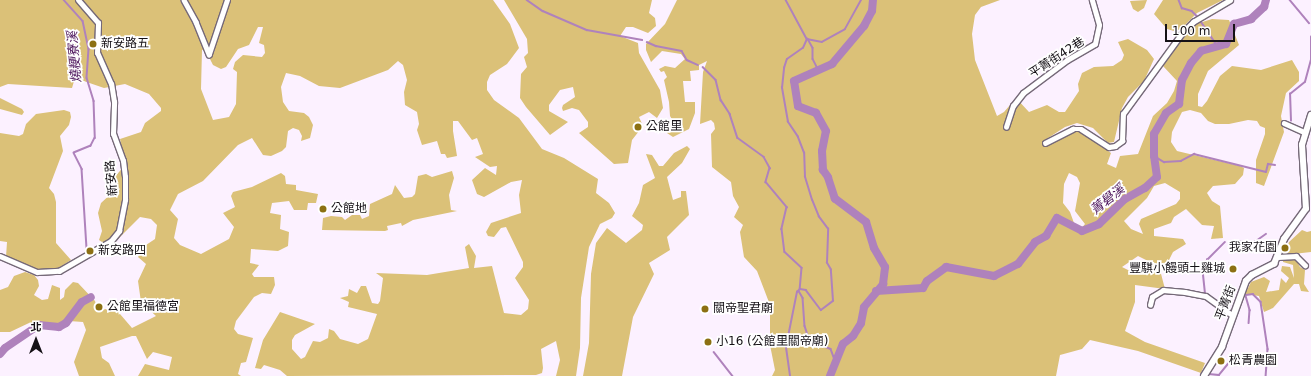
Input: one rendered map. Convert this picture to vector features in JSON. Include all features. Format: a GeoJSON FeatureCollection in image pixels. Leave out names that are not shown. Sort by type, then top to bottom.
{"type":"FeatureCollection","features":[{"type":"Feature","properties":{"kind":"street","name":"新安路"},"geometry":{"type":"LineString","coordinates":[[0,256],[37,272],[48,273],[66,269],[90,252],[111,242],[119,231],[125,200],[125,177],[123,161],[113,134],[114,102],[111,84],[97,53],[98,23],[78,0]]}},
{"type":"Feature","properties":{"kind":"street"},"geometry":{"type":"LineString","coordinates":[[184,0],[196,22],[209,54],[227,0]]}},
{"type":"Feature","properties":{"kind":"street","name":"平菁街42巷"},"geometry":{"type":"LineString","coordinates":[[1006,127],[1013,106],[1023,93],[1068,60],[1095,44],[1099,26],[1092,0]]}},
{"type":"Feature","properties":{"kind":"street"},"geometry":{"type":"LineString","coordinates":[[1046,143],[1073,129],[1081,129],[1109,147],[1115,146],[1122,141],[1123,114],[1182,33],[1192,22],[1230,0]]}},
{"type":"Feature","properties":{"kind":"street","name":"平菁街"},"geometry":{"type":"LineString","coordinates":[[1204,376],[1222,346],[1232,315],[1246,281],[1252,275],[1274,264],[1284,240],[1306,210],[1302,145],[1304,132],[1311,115]]}},
{"type":"Feature","properties":{"kind":"street"},"geometry":{"type":"LineString","coordinates":[[1284,123],[1304,132]]}},
{"type":"Feature","properties":{"kind":"street"},"geometry":{"type":"LineString","coordinates":[[1278,257],[1296,256],[1305,265]]}},
{"type":"Feature","properties":{"kind":"street"},"geometry":{"type":"LineString","coordinates":[[1150,305],[1152,297],[1163,290],[1185,292],[1206,296],[1232,315]]}},
{"type":"Feature","properties":{"kind":"shaded area"},"geometry":{"type":"Polygon","coordinates":[[[0,0],[493,0],[510,24],[519,48],[507,64],[490,75],[487,82],[487,90],[494,100],[519,118],[542,149],[564,158],[598,179],[596,193],[609,203],[615,213],[612,218],[600,224],[589,247],[581,298],[580,348],[576,376],[556,376],[560,360],[556,341],[541,349],[543,368],[542,373],[536,375],[287,376],[280,370],[264,365],[261,369],[255,368],[263,340],[280,312],[315,324],[295,335],[292,340],[292,349],[301,359],[305,357],[313,341],[320,342],[328,338],[329,329],[334,331],[340,339],[358,344],[368,339],[377,314],[348,307],[349,302],[340,298],[348,296],[349,289],[357,293],[361,286],[366,286],[372,303],[378,304],[380,301],[383,278],[376,273],[427,275],[469,268],[465,247],[469,244],[476,256],[474,268],[492,266],[504,313],[521,315],[528,309],[529,300],[515,278],[523,267],[523,262],[506,227],[501,228],[494,237],[488,236],[486,232],[491,223],[521,213],[519,195],[522,180],[511,182],[484,197],[477,194],[472,180],[485,168],[496,175],[497,166],[490,167],[475,157],[483,154],[477,138],[472,140],[458,121],[453,121],[457,156],[447,158],[445,154],[441,154],[437,141],[422,145],[417,130],[419,124],[417,112],[405,105],[404,92],[407,80],[403,65],[398,61],[388,70],[340,88],[319,86],[300,76],[286,73],[281,87],[283,102],[289,111],[304,113],[309,117],[313,125],[310,138],[301,141],[302,136],[299,130],[293,128],[288,131],[286,147],[282,151],[271,156],[263,155],[252,138],[238,145],[203,181],[178,194],[170,210],[178,219],[174,238],[180,245],[201,254],[229,239],[234,227],[223,213],[235,207],[231,196],[233,192],[252,187],[281,173],[285,176],[286,184],[296,185],[296,190],[318,194],[316,203],[308,203],[307,210],[294,210],[289,201],[272,203],[270,213],[281,215],[280,229],[289,232],[288,246],[278,251],[251,249],[250,263],[259,265],[252,274],[254,277],[274,277],[275,285],[271,294],[262,293],[254,297],[236,321],[234,329],[238,334],[253,338],[246,362],[241,363],[238,374],[241,376],[138,376],[145,364],[169,370],[172,357],[153,352],[147,359],[136,336],[132,336],[100,347],[102,358],[109,363],[115,376],[79,376],[74,362],[86,330],[83,322],[69,321],[52,326],[29,323],[10,332],[0,332],[0,290],[8,287],[14,276],[25,272],[34,275],[38,280],[39,286],[34,295],[42,300],[48,299],[52,285],[60,288],[60,300],[64,297],[65,290],[73,282],[78,283],[95,301],[98,311],[114,307],[132,328],[156,316],[141,302],[138,281],[146,264],[138,257],[146,245],[155,239],[157,225],[151,219],[140,217],[116,241],[108,246],[99,240],[102,231],[98,213],[101,203],[113,192],[113,179],[125,165],[120,139],[141,132],[145,123],[161,111],[161,108],[149,94],[125,84],[104,88],[75,78],[72,88],[8,84],[0,87],[0,0]],[[258,27],[249,45],[238,49],[226,67],[221,69],[213,65],[210,59],[215,50],[213,48],[202,50],[201,89],[213,120],[229,117],[236,104],[237,72],[233,69],[235,62],[243,55],[262,57],[265,53],[264,45],[259,43],[263,27],[258,27]]]}},
{"type":"Feature","properties":{"kind":"shaded area"},"geometry":{"type":"Polygon","coordinates":[[[504,0],[652,0],[649,13],[655,18],[656,26],[648,33],[633,27],[626,27],[620,36],[638,43],[639,53],[660,90],[663,108],[657,118],[649,112],[639,117],[643,126],[632,140],[628,163],[614,164],[579,133],[588,127],[588,122],[579,110],[572,108],[563,111],[563,105],[575,97],[573,87],[560,90],[549,105],[549,111],[568,122],[550,135],[526,107],[520,98],[521,74],[527,67],[524,57],[528,53],[527,39],[504,0]]]}},
{"type":"Feature","properties":{"kind":"shaded area"},"geometry":{"type":"Polygon","coordinates":[[[677,0],[1000,0],[981,7],[975,15],[972,34],[975,60],[997,116],[1004,112],[1016,98],[1029,112],[1047,105],[1059,112],[1065,112],[1079,91],[1078,84],[1082,73],[1094,67],[1113,66],[1122,60],[1124,55],[1118,42],[1128,39],[1147,50],[1154,59],[1144,81],[1128,97],[1122,108],[1114,142],[1108,143],[1093,128],[1077,123],[1065,127],[1045,140],[1049,144],[1073,131],[1080,131],[1111,153],[1107,164],[1116,168],[1120,156],[1138,154],[1153,116],[1167,103],[1174,91],[1177,81],[1163,66],[1193,25],[1212,19],[1229,20],[1239,45],[1208,71],[1198,94],[1198,106],[1202,107],[1207,101],[1220,76],[1232,66],[1261,70],[1292,60],[1299,72],[1299,81],[1286,93],[1281,116],[1284,132],[1264,186],[1256,183],[1256,160],[1265,134],[1265,128],[1260,126],[1257,121],[1248,120],[1229,124],[1215,124],[1208,121],[1201,113],[1190,110],[1182,112],[1172,132],[1171,142],[1177,151],[1240,166],[1244,168],[1243,175],[1235,184],[1213,186],[1207,193],[1212,201],[1220,206],[1223,238],[1211,239],[1214,226],[1202,225],[1186,209],[1174,217],[1171,223],[1154,229],[1154,236],[1183,239],[1186,244],[1173,252],[1165,268],[1160,270],[1165,289],[1135,285],[1135,302],[1125,331],[1145,342],[1205,363],[1201,373],[1138,351],[1090,340],[1082,349],[1060,355],[1056,376],[772,376],[775,370],[770,345],[770,305],[757,271],[744,257],[740,232],[743,225],[734,217],[739,207],[733,196],[731,182],[712,167],[711,134],[715,129],[714,123],[711,120],[700,124],[703,72],[707,61],[699,65],[699,70],[690,71],[691,81],[683,81],[685,102],[695,102],[695,113],[689,129],[673,137],[667,133],[673,121],[670,116],[669,102],[664,80],[667,77],[664,71],[661,72],[659,69],[665,66],[675,68],[685,59],[681,54],[662,51],[651,62],[646,50],[646,44],[665,24],[677,0]],[[1069,173],[1064,184],[1063,203],[1070,212],[1074,223],[1081,229],[1085,224],[1075,211],[1080,183],[1077,177],[1069,173]],[[1165,183],[1154,186],[1147,198],[1124,221],[1131,229],[1143,234],[1139,224],[1141,219],[1176,204],[1180,199],[1180,192],[1165,183]],[[1138,256],[1122,267],[1132,272],[1140,269],[1148,261],[1138,256]]]}},
{"type":"Feature","properties":{"kind":"shaded area"},"geometry":{"type":"Polygon","coordinates":[[[1147,0],[1144,8],[1138,12],[1133,9],[1130,1],[1147,0]]]}},
{"type":"Feature","properties":{"kind":"shaded area"},"geometry":{"type":"Polygon","coordinates":[[[1163,0],[1223,0],[1197,13],[1181,29],[1174,31],[1167,29],[1154,14],[1163,0]]]}},
{"type":"Feature","properties":{"kind":"shaded area"},"geometry":{"type":"Polygon","coordinates":[[[0,98],[22,109],[24,112],[22,115],[0,109],[0,98]]]}},
{"type":"Feature","properties":{"kind":"shaded area"},"geometry":{"type":"Polygon","coordinates":[[[64,110],[70,112],[71,117],[69,125],[60,136],[63,151],[49,188],[54,194],[56,202],[56,243],[71,260],[57,269],[36,269],[6,257],[7,242],[0,241],[0,133],[19,136],[23,134],[26,124],[36,114],[64,110]]]}},
{"type":"Feature","properties":{"kind":"shaded area"},"geometry":{"type":"Polygon","coordinates":[[[687,146],[690,149],[682,163],[667,177],[673,200],[681,197],[681,191],[686,191],[689,215],[667,237],[670,250],[649,263],[654,274],[633,317],[622,376],[583,376],[589,343],[591,274],[596,243],[607,228],[626,243],[642,230],[643,225],[632,216],[639,203],[643,185],[655,178],[646,154],[652,155],[659,166],[663,166],[674,153],[687,146]]]}},
{"type":"Feature","properties":{"kind":"shaded area"},"geometry":{"type":"Polygon","coordinates":[[[452,171],[454,178],[449,195],[451,210],[457,211],[413,220],[402,226],[401,223],[387,226],[388,230],[385,231],[322,230],[323,218],[331,216],[342,217],[345,220],[352,215],[360,215],[362,219],[369,216],[370,204],[392,194],[395,185],[404,198],[412,197],[415,194],[418,176],[426,174],[432,177],[452,171]]]}},
{"type":"Feature","properties":{"kind":"shaded area"},"geometry":{"type":"Polygon","coordinates":[[[1302,230],[1307,232],[1311,231],[1311,252],[1284,255],[1289,242],[1302,230]]]}},
{"type":"Feature","properties":{"kind":"shaded area"},"geometry":{"type":"Polygon","coordinates":[[[1283,258],[1295,258],[1300,267],[1305,270],[1304,284],[1309,292],[1301,291],[1299,284],[1294,284],[1273,308],[1264,312],[1259,296],[1245,294],[1251,282],[1264,277],[1270,281],[1266,292],[1279,290],[1281,278],[1286,283],[1289,278],[1281,271],[1282,266],[1290,267],[1294,278],[1293,265],[1283,262],[1283,258]]]}},
{"type":"Feature","properties":{"kind":"waterway","name":"燒粳寮溪"},"geometry":{"type":"LineString","coordinates":[[64,0],[83,21],[89,49],[87,78],[94,101],[95,138],[91,146],[74,153],[82,169],[87,249]]}},
{"type":"Feature","properties":{"kind":"waterway"},"geometry":{"type":"LineString","coordinates":[[527,0],[543,11],[587,30],[642,40]]}},
{"type":"Feature","properties":{"kind":"waterway"},"geometry":{"type":"LineString","coordinates":[[786,0],[807,39]]}},
{"type":"Feature","properties":{"kind":"waterway"},"geometry":{"type":"LineString","coordinates":[[790,376],[786,347],[797,292],[800,289],[806,290],[821,310],[833,301],[831,270],[827,263],[828,229],[819,217],[812,200],[805,177],[804,153],[798,137],[788,122],[782,88],[784,68],[787,59],[803,48],[807,39],[822,42],[845,29],[861,0]]}},
{"type":"Feature","properties":{"kind":"waterway","name":"菁礐溪"},"geometry":{"type":"LineString","coordinates":[[830,376],[843,344],[853,336],[861,323],[864,307],[883,284],[885,267],[874,248],[866,222],[835,199],[828,177],[823,170],[822,151],[826,131],[816,113],[798,106],[794,81],[832,64],[864,26],[872,11],[873,0]]}},
{"type":"Feature","properties":{"kind":"waterway"},"geometry":{"type":"LineString","coordinates":[[1179,0],[1182,8],[1192,11],[1197,16]]}},
{"type":"Feature","properties":{"kind":"waterway","name":"菁礐溪"},"geometry":{"type":"LineString","coordinates":[[876,291],[923,288],[927,281],[946,267],[994,276],[1018,264],[1035,242],[1046,236],[1057,218],[1082,231],[1099,224],[1125,199],[1145,188],[1157,177],[1154,156],[1154,134],[1166,113],[1179,104],[1182,80],[1191,63],[1201,51],[1226,44],[1234,24],[1251,19],[1264,7],[1266,0]]}},
{"type":"Feature","properties":{"kind":"waterway"},"geometry":{"type":"LineString","coordinates":[[1290,0],[1309,23]]}},
{"type":"Feature","properties":{"kind":"waterway"},"geometry":{"type":"LineString","coordinates":[[1200,20],[1217,45]]}},
{"type":"Feature","properties":{"kind":"waterway"},"geometry":{"type":"LineString","coordinates":[[1291,121],[1290,94],[1305,82],[1311,59],[1311,37]]}},
{"type":"Feature","properties":{"kind":"waterway"},"geometry":{"type":"LineString","coordinates":[[808,39],[813,48],[813,59],[818,69]]}},
{"type":"Feature","properties":{"kind":"waterway"},"geometry":{"type":"LineString","coordinates":[[647,42],[656,46],[682,51],[687,60],[698,65]]}},
{"type":"Feature","properties":{"kind":"waterway"},"geometry":{"type":"LineString","coordinates":[[703,67],[716,80],[721,100],[730,114],[738,138],[764,157],[770,168],[766,182],[787,207],[782,229],[785,252],[802,268],[800,289]]}},
{"type":"Feature","properties":{"kind":"waterway"},"geometry":{"type":"LineString","coordinates":[[1154,156],[1164,162],[1181,161],[1194,154],[1266,172],[1268,164],[1275,165]]}},
{"type":"Feature","properties":{"kind":"waterway"},"geometry":{"type":"LineString","coordinates":[[1240,241],[1247,243],[1256,241],[1266,234]]}},
{"type":"Feature","properties":{"kind":"waterway"},"geometry":{"type":"LineString","coordinates":[[1205,294],[1203,274],[1207,260],[1225,242]]}},
{"type":"Feature","properties":{"kind":"waterway"},"geometry":{"type":"LineString","coordinates":[[799,291],[803,298],[805,326],[810,341],[831,349],[835,360]]}},
{"type":"Feature","properties":{"kind":"waterway"},"geometry":{"type":"LineString","coordinates":[[1246,295],[1253,294],[1261,302],[1268,349],[1266,376]]}},
{"type":"Feature","properties":{"kind":"waterway"},"geometry":{"type":"LineString","coordinates":[[1246,296],[1250,310],[1249,323]]}},
{"type":"Feature","properties":{"kind":"waterway","name":"燒粳寮溪"},"geometry":{"type":"LineString","coordinates":[[0,354],[5,348],[39,325],[59,327],[66,323],[82,302],[91,297]]}},
{"type":"Feature","properties":{"kind":"waterway"},"geometry":{"type":"LineString","coordinates":[[714,352],[733,376]]}},
{"type":"Feature","properties":{"kind":"waterway"},"geometry":{"type":"LineString","coordinates":[[1209,374],[1219,375],[1231,360]]}},
{"type":"Feature","properties":{"kind":"place","name":"新安路五"},"geometry":{"type":"Point","coordinates":[93,44]}},
{"type":"Feature","properties":{"kind":"place","name":"公館里"},"geometry":{"type":"Point","coordinates":[638,127]}},
{"type":"Feature","properties":{"kind":"place","name":"公館地"},"geometry":{"type":"Point","coordinates":[323,209]}},
{"type":"Feature","properties":{"kind":"place","name":"我家花園"},"geometry":{"type":"Point","coordinates":[1285,248]}},
{"type":"Feature","properties":{"kind":"place","name":"新安路四"},"geometry":{"type":"Point","coordinates":[90,251]}},
{"type":"Feature","properties":{"kind":"place","name":"豐騏小饅頭土雞城"},"geometry":{"type":"Point","coordinates":[1233,269]}},
{"type":"Feature","properties":{"kind":"place","name":"公館里福德宮"},"geometry":{"type":"Point","coordinates":[99,307]}},
{"type":"Feature","properties":{"kind":"place","name":"關帝聖君廟"},"geometry":{"type":"Point","coordinates":[705,309]}},
{"type":"Feature","properties":{"kind":"place","name":"小16 (公館里關帝廟)"},"geometry":{"type":"Point","coordinates":[708,342]}},
{"type":"Feature","properties":{"kind":"place","name":"松青農園"},"geometry":{"type":"Point","coordinates":[1221,361]}}]}
